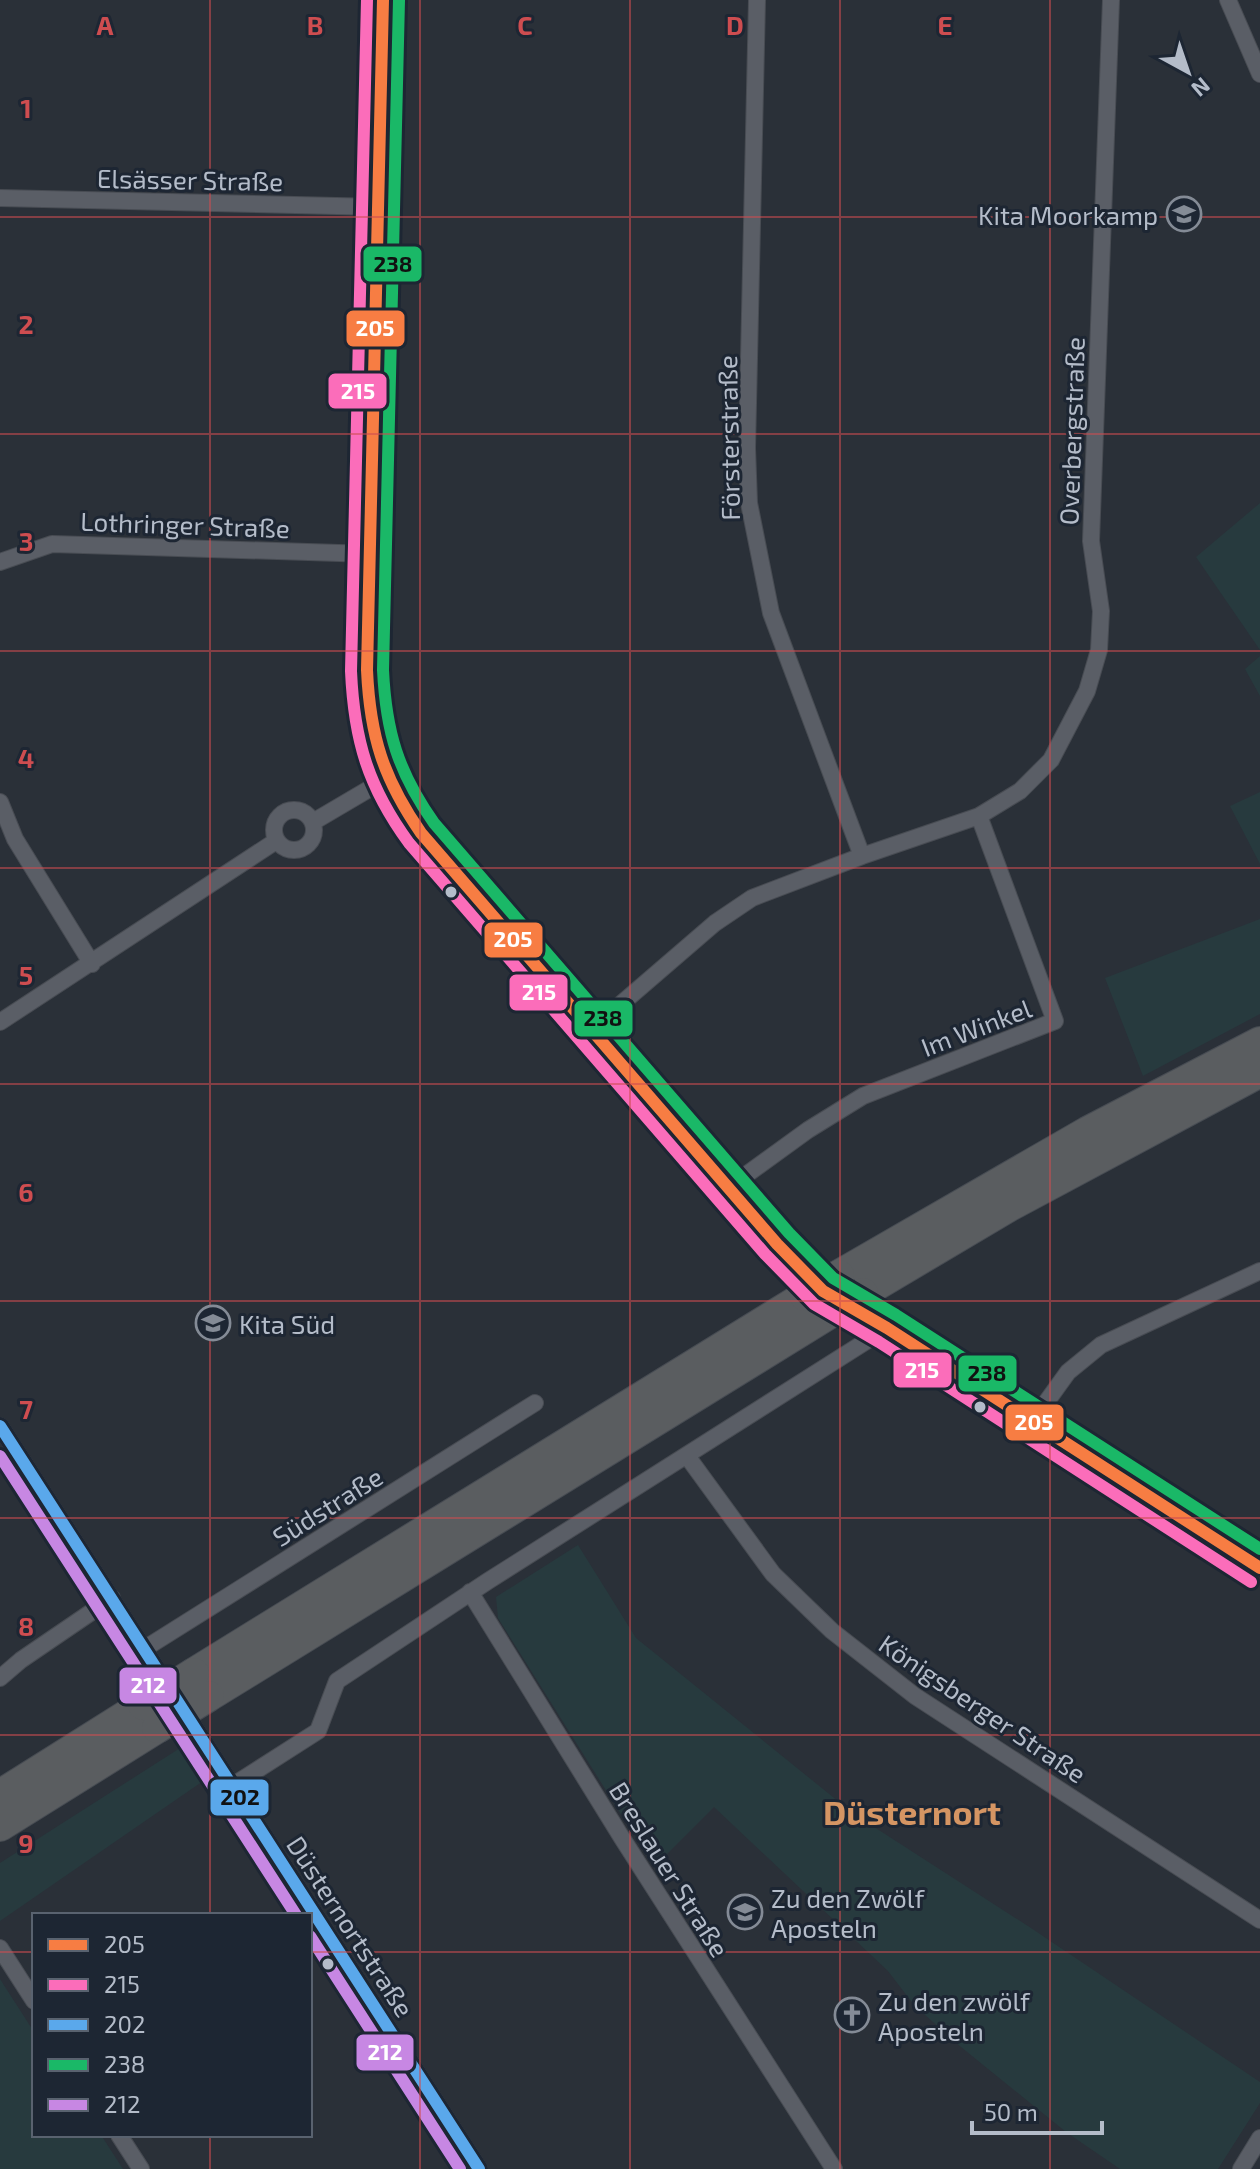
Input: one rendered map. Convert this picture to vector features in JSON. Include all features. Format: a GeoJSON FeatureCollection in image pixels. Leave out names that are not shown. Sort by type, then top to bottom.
{"type":"FeatureCollection","features":[{"type":"Feature","properties":{"kind":"highway"},"geometry":{"type":"LineString","coordinates":[[201,1685],[839,1275],[1060,1147],[1260,1042]]}},
{"type":"Feature","properties":{"kind":"highway"},"geometry":{"type":"LineString","coordinates":[[0,1795],[150,1716],[1008,1207],[1260,1072]]}},
{"type":"Feature","properties":{"kind":"highway"},"geometry":{"type":"LineString","coordinates":[[0,1826],[150,1716]]}},
{"type":"Feature","properties":{"kind":"street"},"geometry":{"type":"LineString","coordinates":[[383,0],[368,706],[375,750],[386,779],[421,833],[777,1244],[823,1291],[887,1328],[1260,1568]]}},
{"type":"Feature","properties":{"kind":"street","name":"Försterstraße"},"geometry":{"type":"LineString","coordinates":[[757,0],[747,448],[749,503],[771,613],[862,856]]}},
{"type":"Feature","properties":{"kind":"street","name":"Overbergstraße"},"geometry":{"type":"LineString","coordinates":[[979,816],[1020,791],[1051,760],[1087,691],[1099,650],[1101,611],[1091,541],[1111,0]]}},
{"type":"Feature","properties":{"kind":"street"},"geometry":{"type":"LineString","coordinates":[[1228,0],[1260,74]]}},
{"type":"Feature","properties":{"kind":"street","name":"Elsässer Straße"},"geometry":{"type":"LineString","coordinates":[[0,198],[378,207]]}},
{"type":"Feature","properties":{"kind":"street","name":"Lothringer Straße"},"geometry":{"type":"LineString","coordinates":[[0,562],[52,544],[370,554]]}},
{"type":"Feature","properties":{"kind":"street"},"geometry":{"type":"LineString","coordinates":[[313,822],[386,779]]}},
{"type":"Feature","properties":{"kind":"street"},"geometry":{"type":"LineString","coordinates":[[0,802],[15,839],[92,964]]}},
{"type":"Feature","properties":{"kind":"street"},"geometry":{"type":"LineString","coordinates":[[295,809],[308,814],[313,822],[311,842],[301,850],[287,850],[276,841],[273,832],[275,821],[283,812],[295,809]]}},
{"type":"Feature","properties":{"kind":"street"},"geometry":{"type":"LineString","coordinates":[[592,1029],[715,923],[752,898],[979,816]]}},
{"type":"Feature","properties":{"kind":"street","name":"Im Winkel"},"geometry":{"type":"LineString","coordinates":[[728,1188],[808,1130],[863,1096],[1055,1021],[979,816]]}},
{"type":"Feature","properties":{"kind":"street"},"geometry":{"type":"LineString","coordinates":[[0,1022],[276,841]]}},
{"type":"Feature","properties":{"kind":"street"},"geometry":{"type":"LineString","coordinates":[[1032,1422],[1068,1372],[1101,1345],[1260,1271]]}},
{"type":"Feature","properties":{"kind":"street"},"geometry":{"type":"LineString","coordinates":[[232,1786],[318,1731],[337,1681],[470,1592],[887,1328]]}},
{"type":"Feature","properties":{"kind":"street","name":"Südstraße"},"geometry":{"type":"LineString","coordinates":[[144,1649],[535,1403]]}},
{"type":"Feature","properties":{"kind":"street","name":"Düsternortstraße"},"geometry":{"type":"LineString","coordinates":[[0,1426],[479,2169]]}},
{"type":"Feature","properties":{"kind":"street","name":"Königsberger Straße"},"geometry":{"type":"LineString","coordinates":[[687,1456],[773,1574],[832,1631],[915,1696],[1260,1920]]}},
{"type":"Feature","properties":{"kind":"street","name":"Breslauer Straße"},"geometry":{"type":"LineString","coordinates":[[470,1592],[622,1838],[834,2169]]}},
{"type":"Feature","properties":{"kind":"street"},"geometry":{"type":"LineString","coordinates":[[0,1678],[21,1660],[112,1598]]}},
{"type":"Feature","properties":{"kind":"street"},"geometry":{"type":"LineString","coordinates":[[0,1948],[32,1998]]}},
{"type":"Feature","properties":{"kind":"street"},"geometry":{"type":"LineString","coordinates":[[120,2137],[141,2169]]}},
{"type":"Feature","properties":{"kind":"street"},"geometry":{"type":"LineString","coordinates":[[1241,2169],[1260,2138]]}},
{"type":"Feature","properties":{"kind":"green space"},"geometry":{"type":"Polygon","coordinates":[[[1260,503],[1260,650],[1196,557],[1260,503]]]}},
{"type":"Feature","properties":{"kind":"green space"},"geometry":{"type":"Polygon","coordinates":[[[1260,656],[1260,696],[1245,669],[1260,656]]]}},
{"type":"Feature","properties":{"kind":"green space"},"geometry":{"type":"Polygon","coordinates":[[[1260,792],[1260,864],[1230,806],[1260,792]]]}},
{"type":"Feature","properties":{"kind":"green space"},"geometry":{"type":"Polygon","coordinates":[[[1260,919],[1260,1014],[1143,1076],[1105,978],[1260,919]]]}},
{"type":"Feature","properties":{"kind":"green space"},"geometry":{"type":"Polygon","coordinates":[[[578,1545],[636,1638],[854,1814],[1260,2082],[1260,2103],[1218,2169],[1120,2169],[1066,2132],[914,2005],[888,1971],[714,1807],[654,1867],[498,1618],[496,1597],[578,1545]]]}},
{"type":"Feature","properties":{"kind":"green space"},"geometry":{"type":"Polygon","coordinates":[[[188,1743],[209,1777],[0,1921],[0,1863],[188,1743]]]}},
{"type":"Feature","properties":{"kind":"green space"},"geometry":{"type":"Polygon","coordinates":[[[0,1979],[32,2029],[32,2137],[102,2137],[123,2169],[0,2169],[0,1979]]]}},
{"type":"Feature","properties":{"kind":"transit line","name":"215"},"geometry":{"type":"LineString","coordinates":[[367,0],[351,671],[360,741],[383,802],[409,843],[765,1254],[814,1304],[879,1342],[1251,1582]]}},
{"type":"Feature","properties":{"kind":"transit line","name":"205"},"geometry":{"type":"LineString","coordinates":[[383,0],[367,670],[375,736],[397,794],[421,833],[777,1244],[823,1291],[887,1328],[1260,1568]]}},
{"type":"Feature","properties":{"kind":"transit line","name":"238"},"geometry":{"type":"LineString","coordinates":[[399,0],[383,670],[391,732],[411,786],[434,823],[789,1233],[833,1278],[896,1315],[1260,1549]]}},
{"type":"Feature","properties":{"kind":"transit line","name":"202"},"geometry":{"type":"LineString","coordinates":[[0,1426],[479,2169]]}},
{"type":"Feature","properties":{"kind":"transit line","name":"212"},"geometry":{"type":"LineString","coordinates":[[0,1456],[295,1913]]}},
{"type":"Feature","properties":{"kind":"transit line","name":"212"},"geometry":{"type":"LineString","coordinates":[[312,1939],[460,2169]]}},
{"type":"Feature","properties":{"kind":"place","name":"Kita Moorkamp"},"geometry":{"type":"Point","coordinates":[1184,214]}},
{"type":"Feature","properties":{"kind":"place","name":"Kita Süd"},"geometry":{"type":"Point","coordinates":[213,1323]}},
{"type":"Feature","properties":{"kind":"place","name":"Zu den Zwölf Aposteln"},"geometry":{"type":"Point","coordinates":[745,1912]}},
{"type":"Feature","properties":{"kind":"place","name":"Zu den zwölf Aposteln"},"geometry":{"type":"Point","coordinates":[852,2015]}},
{"type":"Feature","properties":{"kind":"district","name":"Düsternort"},"geometry":{"type":"Point","coordinates":[912,1811]}}]}
